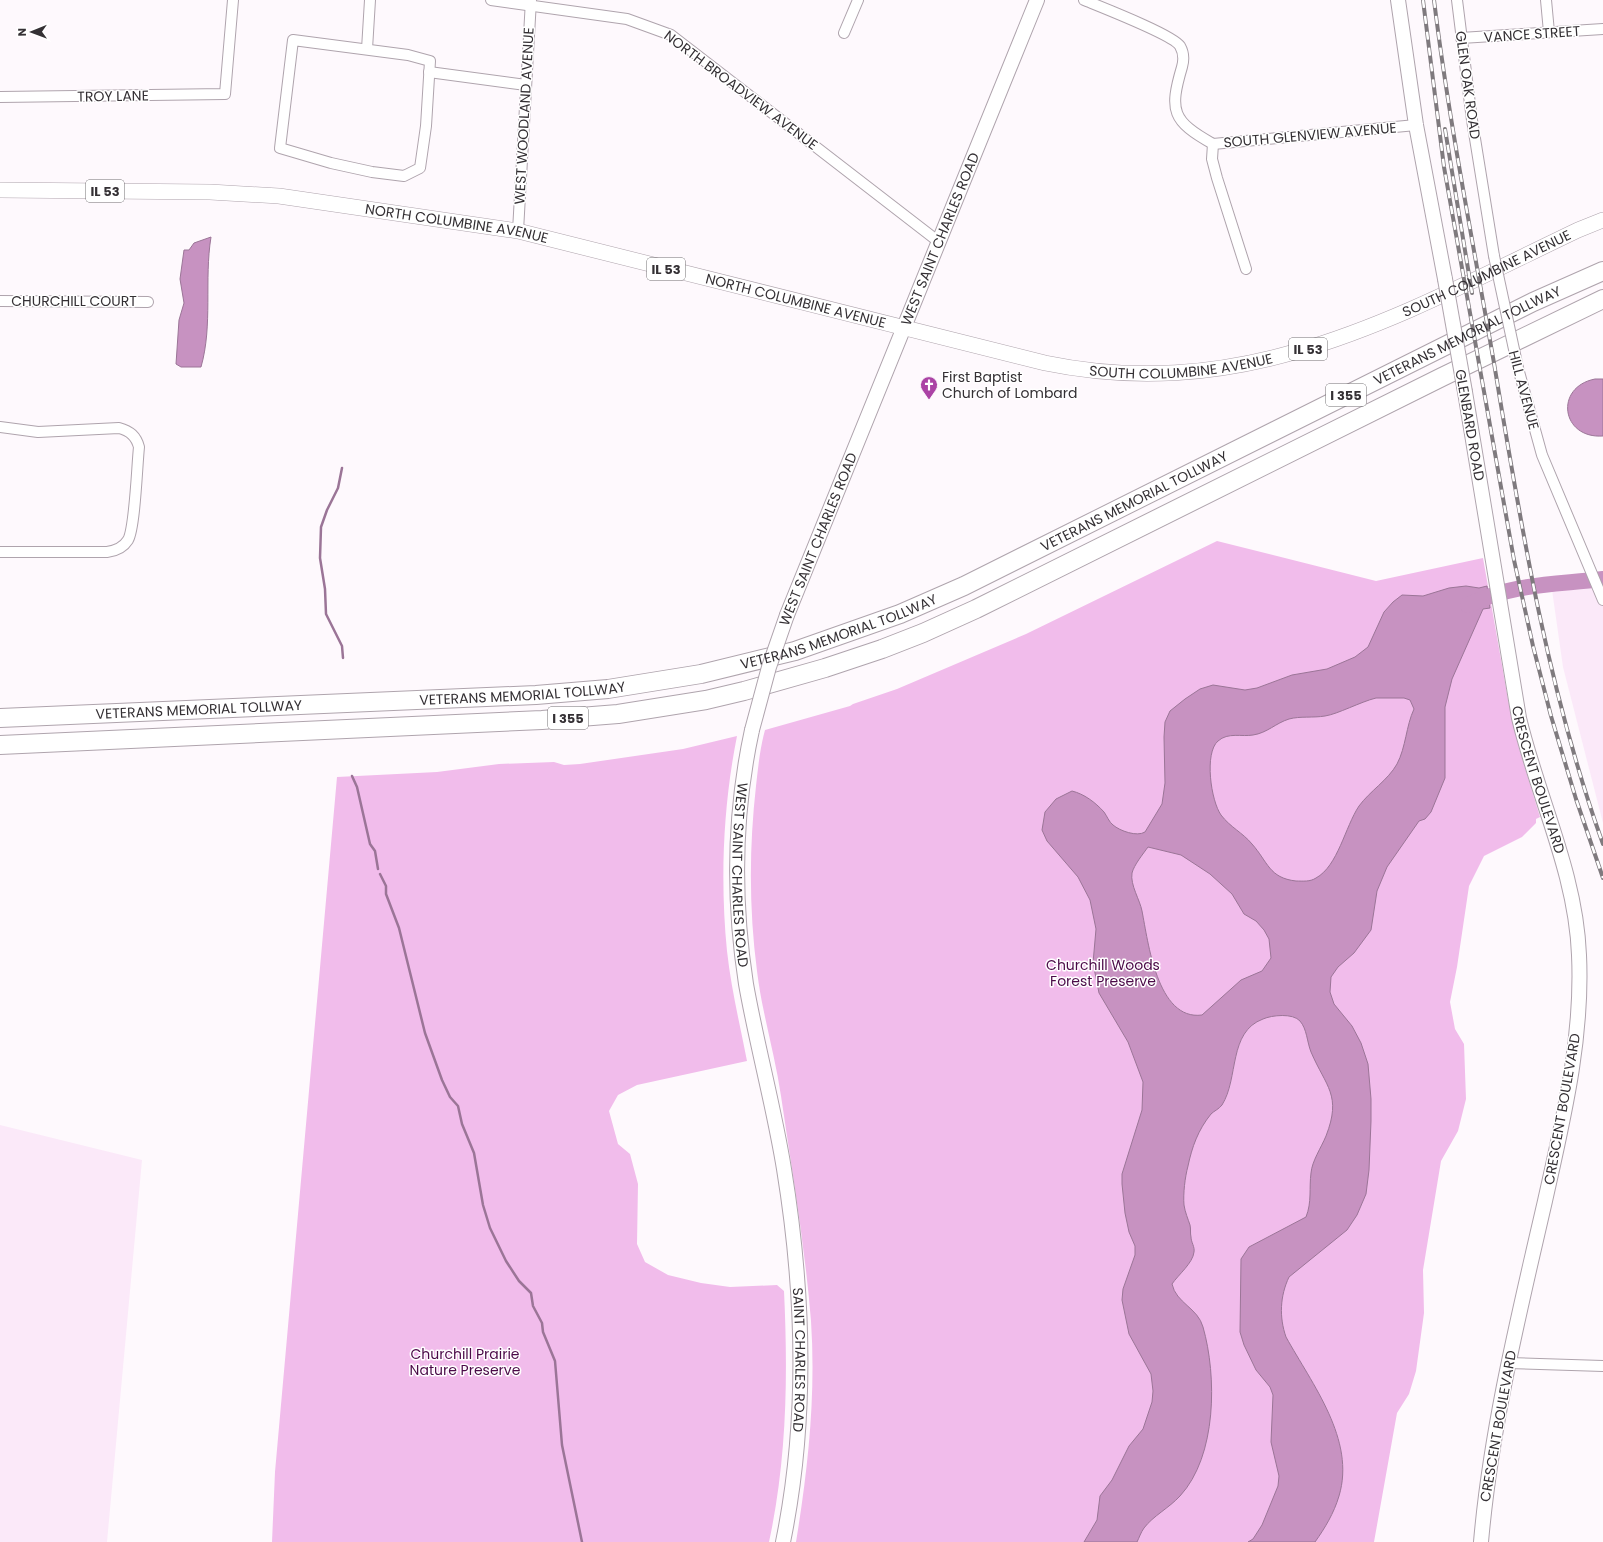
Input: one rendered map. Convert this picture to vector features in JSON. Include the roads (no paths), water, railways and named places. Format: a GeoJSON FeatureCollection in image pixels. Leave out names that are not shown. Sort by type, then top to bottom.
{"type":"FeatureCollection","features":[{"type":"Feature","properties":{"kind":"highway","name":"VETERANS MEMORIAL TOLLWAY"},"geometry":{"type":"LineString","coordinates":[[0,718],[536,695],[608,689],[701,674],[795,651],[900,614],[964,586],[1533,302],[1603,271]]}},
{"type":"Feature","properties":{"kind":"highway","name":"VETERANS MEMORIAL TOLLWAY"},"geometry":{"type":"LineString","coordinates":[[0,745],[534,720],[618,714],[706,700],[788,680],[882,649],[976,609],[1442,377],[1603,300]]}},
{"type":"Feature","properties":{"kind":"main road","name":"WEST SAINT CHARLES ROAD"},"geometry":{"type":"LineString","coordinates":[[786,1176],[747,988],[740,938],[737,895],[738,828],[742,791],[752,730],[769,667],[787,615],[1037,0]]}},
{"type":"Feature","properties":{"kind":"main road"},"geometry":{"type":"LineString","coordinates":[[1398,0],[1416,125]]}},
{"type":"Feature","properties":{"kind":"main road","name":"GLENBARD ROAD"},"geometry":{"type":"LineString","coordinates":[[1416,125],[1465,392],[1496,584]]}},
{"type":"Feature","properties":{"kind":"main road","name":"NORTH COLUMBINE AVENUE"},"geometry":{"type":"LineString","coordinates":[[0,190],[210,192],[279,196],[518,231],[903,328]]}},
{"type":"Feature","properties":{"kind":"main road","name":"SOUTH COLUMBINE AVENUE"},"geometry":{"type":"LineString","coordinates":[[903,328],[1045,363],[1086,371],[1159,374],[1192,372],[1235,366],[1317,346],[1381,323],[1603,220]]}},
{"type":"Feature","properties":{"kind":"main road","name":"CRESCENT BOULEVARD"},"geometry":{"type":"LineString","coordinates":[[1481,1542],[1486,1487],[1508,1363],[1568,1095],[1578,1021],[1578,932],[1570,885],[1526,744],[1496,584]]}},
{"type":"Feature","properties":{"kind":"main road","name":"SAINT CHARLES ROAD"},"geometry":{"type":"LineString","coordinates":[[783,1542],[794,1473],[800,1363],[797,1270],[786,1176]]}},
{"type":"Feature","properties":{"kind":"street","name":"TROY LANE"},"geometry":{"type":"LineString","coordinates":[[0,97],[225,94],[234,0]]}},
{"type":"Feature","properties":{"kind":"street"},"geometry":{"type":"LineString","coordinates":[[367,49],[370,0]]}},
{"type":"Feature","properties":{"kind":"street","name":"NORTH BROADVIEW AVENUE"},"geometry":{"type":"LineString","coordinates":[[490,0],[531,3],[627,18],[671,35],[939,242]]}},
{"type":"Feature","properties":{"kind":"street"},"geometry":{"type":"LineString","coordinates":[[844,33],[858,0]]}},
{"type":"Feature","properties":{"kind":"street","name":"SOUTH GLENVIEW AVENUE"},"geometry":{"type":"LineString","coordinates":[[1084,0],[1167,37],[1180,46],[1184,60],[1174,95],[1178,113],[1188,129],[1213,144],[1416,125]]}},
{"type":"Feature","properties":{"kind":"street","name":"GLEN OAK ROAD"},"geometry":{"type":"LineString","coordinates":[[1457,0],[1481,169]]}},
{"type":"Feature","properties":{"kind":"street"},"geometry":{"type":"LineString","coordinates":[[1546,0],[1549,32]]}},
{"type":"Feature","properties":{"kind":"street","name":"WEST WOODLAND AVENUE"},"geometry":{"type":"LineString","coordinates":[[518,231],[531,3]]}},
{"type":"Feature","properties":{"kind":"street","name":"VANCE STREET"},"geometry":{"type":"LineString","coordinates":[[1462,38],[1603,29]]}},
{"type":"Feature","properties":{"kind":"street"},"geometry":{"type":"LineString","coordinates":[[293,40],[408,55],[430,61],[429,72],[426,126],[420,168],[404,176],[372,172],[331,164],[280,148],[293,40]]}},
{"type":"Feature","properties":{"kind":"street"},"geometry":{"type":"LineString","coordinates":[[429,72],[526,85]]}},
{"type":"Feature","properties":{"kind":"street"},"geometry":{"type":"LineString","coordinates":[[1213,144],[1212,160],[1246,269]]}},
{"type":"Feature","properties":{"kind":"street","name":"HILL AVENUE"},"geometry":{"type":"LineString","coordinates":[[1481,169],[1494,256],[1518,368],[1542,455],[1602,598]]}},
{"type":"Feature","properties":{"kind":"street","name":"CHURCHILL COURT"},"geometry":{"type":"LineString","coordinates":[[0,301],[148,302]]}},
{"type":"Feature","properties":{"kind":"street"},"geometry":{"type":"LineString","coordinates":[[0,427],[38,432],[125,430],[134,435],[139,447],[131,531],[127,542],[120,548],[106,552],[0,552]]}},
{"type":"Feature","properties":{"kind":"street"},"geometry":{"type":"LineString","coordinates":[[1508,1363],[1603,1366]]}},
{"type":"Feature","properties":{"kind":"waterway"},"geometry":{"type":"LineString","coordinates":[[342,468],[338,488],[327,510],[321,527],[320,558],[325,589],[326,614],[342,646],[343,658]]}},
{"type":"Feature","properties":{"kind":"waterway"},"geometry":{"type":"LineString","coordinates":[[1468,605],[1502,592],[1534,586],[1603,579]]}},
{"type":"Feature","properties":{"kind":"waterway"},"geometry":{"type":"LineString","coordinates":[[352,776],[357,787],[370,844],[375,851],[378,869]]}},
{"type":"Feature","properties":{"kind":"waterway"},"geometry":{"type":"LineString","coordinates":[[380,874],[386,886],[386,894],[399,928],[425,1033],[442,1080],[450,1097],[458,1106],[462,1124],[474,1153],[483,1205],[490,1228],[506,1261],[519,1281],[531,1293],[533,1306],[542,1323],[543,1332],[555,1361],[562,1445],[582,1542]]}},
{"type":"Feature","properties":{"kind":"railway"},"geometry":{"type":"LineString","coordinates":[[1423,0],[1444,167],[1514,560],[1533,646],[1551,716],[1576,799],[1603,878]]}},
{"type":"Feature","properties":{"kind":"railway"},"geometry":{"type":"LineString","coordinates":[[1434,0],[1462,182],[1515,485],[1538,606],[1566,726],[1583,785],[1603,844]]}},
{"type":"Feature","properties":{"kind":"railway"},"geometry":{"type":"LineString","coordinates":[[1445,129],[1472,293]]}},
{"type":"Feature","properties":{"kind":"place","name":"First Baptist Church of Lombard"},"geometry":{"type":"Point","coordinates":[929,400]}},
{"type":"Feature","properties":{"kind":"park label","name":"Churchill Woods Forest Preserve"},"geometry":{"type":"Point","coordinates":[1103,974]}},
{"type":"Feature","properties":{"kind":"park label","name":"Churchill Prairie Nature Preserve"},"geometry":{"type":"Point","coordinates":[465,1362]}}]}
